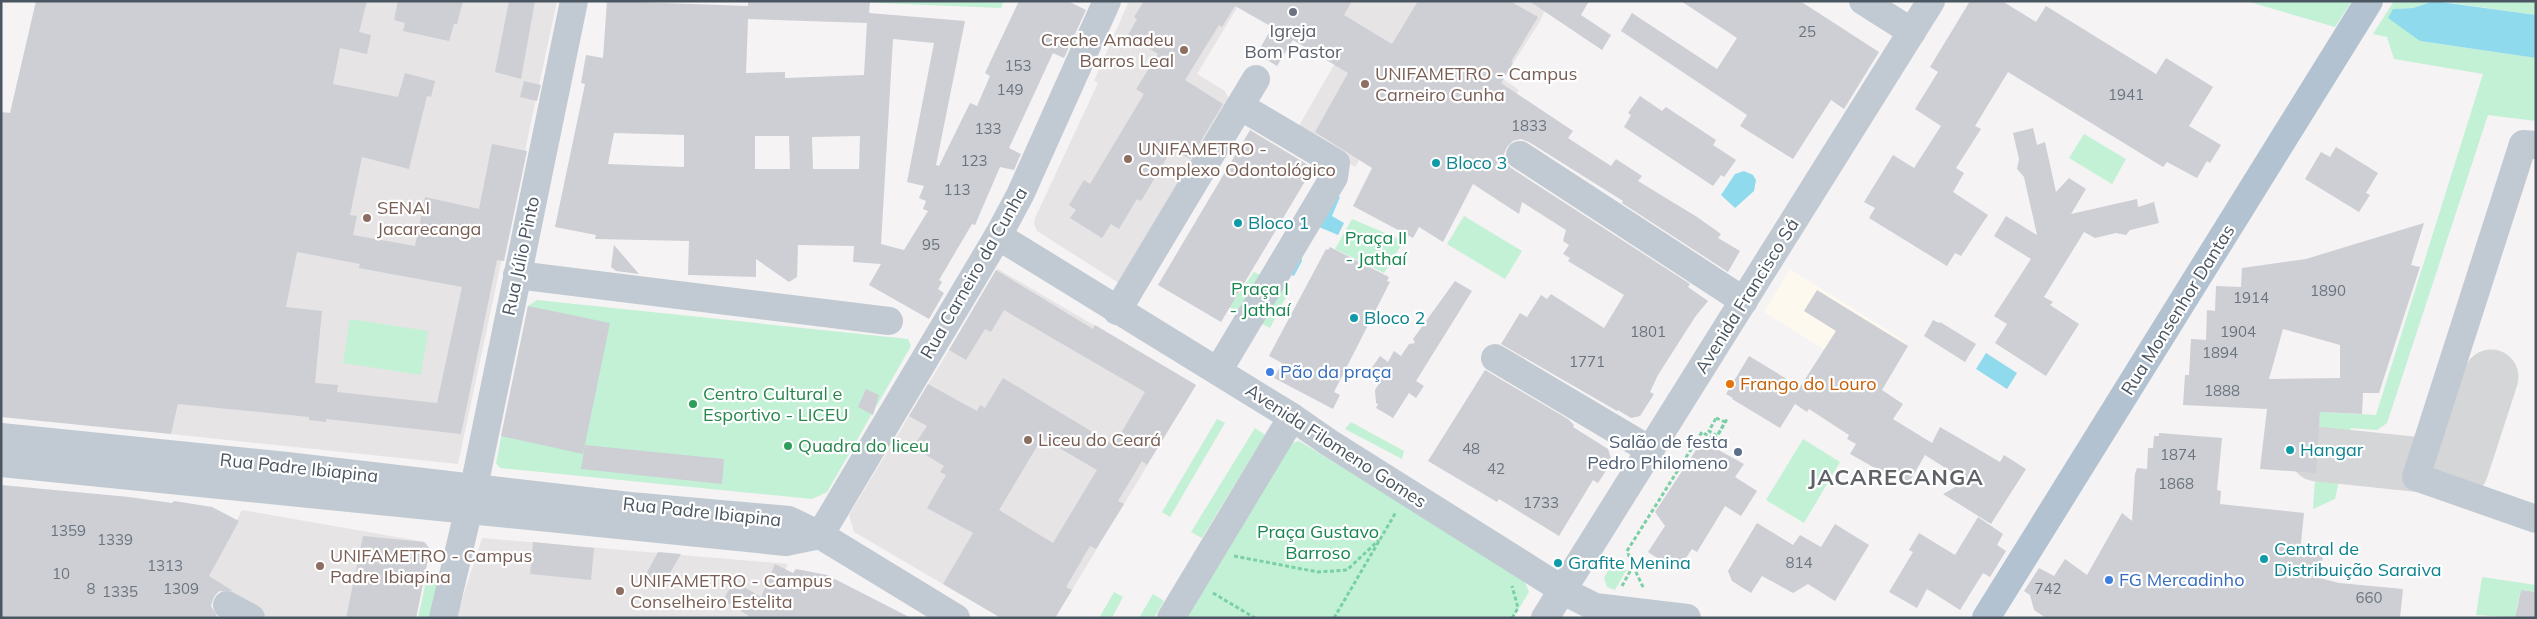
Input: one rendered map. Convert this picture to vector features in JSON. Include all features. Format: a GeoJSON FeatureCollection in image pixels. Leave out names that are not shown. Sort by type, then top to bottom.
{"type":"FeatureCollection","features":[{"type":"Feature","properties":{"kind":"main road","name":"Rua Monsenhor Dantas"},"geometry":{"type":"LineString","coordinates":[[1986,618],[2370,1]]}},
{"type":"Feature","properties":{"kind":"street","name":"Rua Júlio Pinto"},"geometry":{"type":"LineString","coordinates":[[443,618],[471,499],[574,1]]}},
{"type":"Feature","properties":{"kind":"street","name":"Rua Carneiro da Cunha"},"geometry":{"type":"LineString","coordinates":[[820,535],[998,236],[1020,195],[1107,1]]}},
{"type":"Feature","properties":{"kind":"street"},"geometry":{"type":"LineString","coordinates":[[1863,1],[1912,32]]}},
{"type":"Feature","properties":{"kind":"street","name":"Avenida Francisco Sá"},"geometry":{"type":"LineString","coordinates":[[1545,618],[1931,1]]}},
{"type":"Feature","properties":{"kind":"street"},"geometry":{"type":"LineString","coordinates":[[1117,311],[1256,79]]}},
{"type":"Feature","properties":{"kind":"street"},"geometry":{"type":"LineString","coordinates":[[1218,371],[1334,177],[1336,169],[1336,163],[1240,106]]}},
{"type":"Feature","properties":{"kind":"street"},"geometry":{"type":"LineString","coordinates":[[2536,146],[2523,144],[2416,477],[2536,519]]}},
{"type":"Feature","properties":{"kind":"street"},"geometry":{"type":"LineString","coordinates":[[1520,155],[1744,301]]}},
{"type":"Feature","properties":{"kind":"street","name":"Avenida Filomeno Gomes"},"geometry":{"type":"LineString","coordinates":[[998,236],[1117,311],[1292,416],[1328,442],[1562,590],[1595,607],[1687,618]]}},
{"type":"Feature","properties":{"kind":"street"},"geometry":{"type":"LineString","coordinates":[[518,274],[890,321]]}},
{"type":"Feature","properties":{"kind":"street"},"geometry":{"type":"LineString","coordinates":[[1495,358],[1650,450]]}},
{"type":"Feature","properties":{"kind":"street"},"geometry":{"type":"LineString","coordinates":[[1170,618],[1292,416]]}},
{"type":"Feature","properties":{"kind":"street","name":"Rua Padre Ibiapina"},"geometry":{"type":"LineString","coordinates":[[1,437],[471,499]]}},
{"type":"Feature","properties":{"kind":"street","name":"Rua Padre Ibiapina"},"geometry":{"type":"LineString","coordinates":[[1,463],[471,499],[630,506],[788,520],[820,535],[941,614]]}},
{"type":"Feature","properties":{"kind":"street"},"geometry":{"type":"LineString","coordinates":[[227,605],[251,618]]}},
{"type":"Feature","properties":{"kind":"path"},"geometry":{"type":"LineString","coordinates":[[1716,418],[1726,420],[1717,436],[1708,431],[1716,418]]}},
{"type":"Feature","properties":{"kind":"path"},"geometry":{"type":"LineString","coordinates":[[1645,592],[1627,552],[1702,432],[1715,440],[1726,420]]}},
{"type":"Feature","properties":{"kind":"path"},"geometry":{"type":"LineString","coordinates":[[1334,618],[1399,507]]}},
{"type":"Feature","properties":{"kind":"path"},"geometry":{"type":"LineString","coordinates":[[1231,555],[1318,572],[1346,570],[1379,540]]}},
{"type":"Feature","properties":{"kind":"path"},"geometry":{"type":"LineString","coordinates":[[1618,594],[1633,566]]}},
{"type":"Feature","properties":{"kind":"path"},"geometry":{"type":"LineString","coordinates":[[1210,591],[1255,618]]}},
{"type":"Feature","properties":{"kind":"shaded area","name":"SENAI Jacarecanga"},"geometry":{"type":"Polygon","coordinates":[[[274,1],[557,1],[458,464],[171,434],[274,1]]]}},
{"type":"Feature","properties":{"kind":"shaded area","name":"UNIFAMETRO - Complexo Odontológico"},"geometry":{"type":"Polygon","coordinates":[[[1129,1],[1241,1],[1197,74],[1225,91],[1229,100],[1119,283],[1037,231],[1034,224],[1035,218],[1098,83],[1094,81],[1129,1]]]}},
{"type":"Feature","properties":{"kind":"shaded area","name":"UNIFAMETRO - Campus Carneiro Cunha"},"geometry":{"type":"Polygon","coordinates":[[[1314,1],[1549,1],[1539,23],[1503,79],[1519,90],[1499,121],[1413,75],[1355,167],[1296,131],[1353,32],[1314,1]]]}},
{"type":"Feature","properties":{"kind":"shaded area","name":"Liceu do Ceará"},"geometry":{"type":"Polygon","coordinates":[[[998,269],[1196,385],[1055,618],[1001,618],[854,532],[849,515],[998,269]]]}},
{"type":"Feature","properties":{"kind":"shaded area"},"geometry":{"type":"Polygon","coordinates":[[[1790,269],[1906,342],[1880,384],[1764,312],[1790,269]]]}},
{"type":"Feature","properties":{"kind":"shaded area","name":"UNIFAMETRO - Campus Padre Ibiapina"},"geometry":{"type":"Polygon","coordinates":[[[242,510],[425,542],[430,549],[416,618],[267,618],[204,583],[242,510]]]}},
{"type":"Feature","properties":{"kind":"shaded area","name":"UNIFAMETRO - Campus Conselheiro Estelita"},"geometry":{"type":"Polygon","coordinates":[[[482,538],[788,564],[763,618],[456,618],[482,538]]]}},
{"type":"Feature","properties":{"kind":"green space"},"geometry":{"type":"Polygon","coordinates":[[[829,1],[1004,1],[1001,8],[829,1]]]}},
{"type":"Feature","properties":{"kind":"green space"},"geometry":{"type":"Polygon","coordinates":[[[2246,1],[2352,1],[2335,27],[2246,1]]]}},
{"type":"Feature","properties":{"kind":"green space"},"geometry":{"type":"Polygon","coordinates":[[[2394,1],[2434,1],[2413,8],[2393,9],[2420,41],[2536,58],[2536,121],[2488,115],[2387,423],[2377,430],[2351,428],[2347,449],[2317,446],[2320,412],[2376,415],[2483,74],[2394,59],[2387,37],[2373,34],[2394,1]]]}},
{"type":"Feature","properties":{"kind":"green space"},"geometry":{"type":"Polygon","coordinates":[[[2439,1],[2536,1],[2536,15],[2439,1]]]}},
{"type":"Feature","properties":{"kind":"green space"},"geometry":{"type":"Polygon","coordinates":[[[2084,134],[2126,159],[2112,184],[2069,158],[2084,134]]]}},
{"type":"Feature","properties":{"kind":"green space"},"geometry":{"type":"Polygon","coordinates":[[[1464,216],[1522,251],[1505,279],[1447,244],[1464,216]]]}},
{"type":"Feature","properties":{"kind":"green space","name":"Praça II - Jathaí"},"geometry":{"type":"Polygon","coordinates":[[[1352,219],[1404,241],[1384,273],[1335,249],[1352,219]]]}},
{"type":"Feature","properties":{"kind":"green space","name":"Praça I - Jathaí"},"geometry":{"type":"Polygon","coordinates":[[[1254,272],[1290,289],[1270,328],[1229,307],[1254,272]]]}},
{"type":"Feature","properties":{"kind":"green space","name":"Centro Cultural e Esportivo - LICEU"},"geometry":{"type":"Polygon","coordinates":[[[537,300],[908,339],[911,346],[827,492],[812,499],[500,468],[496,463],[528,306],[537,300]]]}},
{"type":"Feature","properties":{"kind":"green space"},"geometry":{"type":"Polygon","coordinates":[[[350,319],[428,331],[421,375],[343,363],[350,319]]]}},
{"type":"Feature","properties":{"kind":"green space"},"geometry":{"type":"Polygon","coordinates":[[[1217,419],[1225,423],[1170,517],[1162,512],[1217,419]]]}},
{"type":"Feature","properties":{"kind":"green space"},"geometry":{"type":"Polygon","coordinates":[[[1351,422],[1404,451],[1402,459],[1345,429],[1351,422]]]}},
{"type":"Feature","properties":{"kind":"green space"},"geometry":{"type":"Polygon","coordinates":[[[1255,428],[1265,435],[1202,538],[1191,532],[1255,428]]]}},
{"type":"Feature","properties":{"kind":"green space"},"geometry":{"type":"Polygon","coordinates":[[[1803,439],[1840,462],[1804,523],[1766,500],[1803,439]]]}},
{"type":"Feature","properties":{"kind":"green space","name":"Praça Gustavo Barroso"},"geometry":{"type":"Polygon","coordinates":[[[1299,441],[1523,578],[1529,592],[1513,618],[1184,618],[1288,444],[1299,441]]]}},
{"type":"Feature","properties":{"kind":"green space"},"geometry":{"type":"Polygon","coordinates":[[[2316,465],[2342,467],[2335,499],[2313,509],[2316,465]]]}},
{"type":"Feature","properties":{"kind":"green space"},"geometry":{"type":"Polygon","coordinates":[[[1610,567],[1627,569],[1615,590],[1607,587],[1604,578],[1610,567]]]}},
{"type":"Feature","properties":{"kind":"green space"},"geometry":{"type":"Polygon","coordinates":[[[428,572],[441,575],[430,618],[418,618],[428,572]]]}},
{"type":"Feature","properties":{"kind":"green space"},"geometry":{"type":"Polygon","coordinates":[[[2482,577],[2536,585],[2536,592],[2521,590],[2516,610],[2524,618],[2476,615],[2482,577]]]}},
{"type":"Feature","properties":{"kind":"green space"},"geometry":{"type":"Polygon","coordinates":[[[1114,592],[1123,597],[1112,618],[1099,618],[1114,592]]]}},
{"type":"Feature","properties":{"kind":"green space"},"geometry":{"type":"Polygon","coordinates":[[[1153,594],[1164,601],[1154,618],[1139,618],[1153,594]]]}},
{"type":"Feature","properties":{"kind":"water"},"geometry":{"type":"Polygon","coordinates":[[[2434,1],[2536,15],[2536,58],[2420,41],[2388,18],[2393,9],[2413,8],[2434,1]]]}},
{"type":"Feature","properties":{"kind":"water"},"geometry":{"type":"Polygon","coordinates":[[[1744,171],[1753,175],[1756,180],[1754,191],[1735,208],[1721,195],[1735,174],[1744,171]]]}},
{"type":"Feature","properties":{"kind":"water"},"geometry":{"type":"Polygon","coordinates":[[[1317,185],[1340,197],[1332,216],[1344,223],[1338,235],[1319,227],[1301,252],[1302,261],[1294,276],[1272,266],[1317,185]]]}},
{"type":"Feature","properties":{"kind":"water"},"geometry":{"type":"Polygon","coordinates":[[[1986,353],[2017,373],[2007,389],[1976,369],[1986,353]]]}},
{"type":"Feature","properties":{"kind":"building"},"geometry":{"type":"Polygon","coordinates":[[[36,1],[367,1],[359,32],[371,35],[367,54],[340,48],[333,84],[398,97],[405,73],[435,81],[431,97],[427,96],[409,169],[362,157],[350,215],[357,216],[353,235],[415,246],[425,197],[479,209],[492,144],[527,151],[504,261],[497,260],[461,434],[326,419],[326,422],[309,420],[309,417],[178,404],[171,434],[1,417],[1,112],[10,113],[36,1]],[[297,252],[286,307],[322,311],[315,383],[338,385],[337,392],[437,403],[462,287],[359,268],[360,264],[297,252]]]}},
{"type":"Feature","properties":{"kind":"building"},"geometry":{"type":"Polygon","coordinates":[[[398,1],[463,1],[457,24],[454,24],[449,41],[403,31],[405,23],[394,20],[398,1]]]}},
{"type":"Feature","properties":{"kind":"building"},"geometry":{"type":"Polygon","coordinates":[[[509,1],[535,1],[521,79],[495,72],[509,1]]]}},
{"type":"Feature","properties":{"kind":"building"},"geometry":{"type":"Polygon","coordinates":[[[607,1],[748,6],[748,1],[870,2],[869,13],[965,21],[936,165],[939,166],[970,103],[977,106],[990,76],[985,73],[1019,1],[1068,1],[1086,10],[1064,58],[1053,53],[1009,148],[1021,154],[1014,170],[1000,167],[975,225],[972,224],[939,280],[942,282],[938,289],[944,293],[929,319],[869,285],[881,264],[853,262],[854,246],[798,245],[797,277],[789,282],[756,259],[756,277],[688,275],[689,241],[595,239],[596,235],[555,227],[585,84],[581,83],[586,55],[603,58],[607,1]],[[748,19],[746,73],[785,72],[785,78],[864,75],[867,23],[748,19]],[[893,39],[881,244],[904,250],[928,211],[923,209],[926,201],[919,198],[924,186],[907,182],[934,43],[893,39]],[[614,133],[608,164],[684,167],[684,135],[614,133]],[[755,136],[755,169],[790,169],[789,136],[755,136]],[[860,136],[812,137],[813,169],[859,169],[860,136]]]}},
{"type":"Feature","properties":{"kind":"building"},"geometry":{"type":"Polygon","coordinates":[[[1144,1],[1352,1],[1344,15],[1392,44],[1418,1],[1510,1],[1538,17],[1511,62],[1513,63],[1501,83],[1573,131],[1568,138],[1611,166],[1616,159],[1642,176],[1638,181],[1697,217],[1721,234],[1718,238],[1740,251],[1728,272],[1622,203],[1623,201],[1529,142],[1521,139],[1513,141],[1507,147],[1504,154],[1506,162],[1511,168],[1690,284],[1688,287],[1708,301],[1695,317],[1658,375],[1650,392],[1654,394],[1640,416],[1631,418],[1617,411],[1501,344],[1520,313],[1527,317],[1541,295],[1547,299],[1551,294],[1604,328],[1624,295],[1568,261],[1570,258],[1563,254],[1569,245],[1563,241],[1566,230],[1522,202],[1519,214],[1473,184],[1443,242],[1419,227],[1413,238],[1353,206],[1372,168],[1315,132],[1348,73],[1293,40],[1277,66],[1257,54],[1272,27],[1235,6],[1222,27],[1219,25],[1185,80],[1223,104],[1190,159],[1172,149],[1141,201],[1137,199],[1119,229],[1111,224],[1102,238],[1070,218],[1076,210],[1069,205],[1084,180],[1090,184],[1144,94],[1136,89],[1158,54],[1128,35],[1137,19],[1134,17],[1144,1]]]}},
{"type":"Feature","properties":{"kind":"building"},"geometry":{"type":"Polygon","coordinates":[[[1529,1],[1589,1],[1581,15],[1611,35],[1602,50],[1529,1]]]}},
{"type":"Feature","properties":{"kind":"building"},"geometry":{"type":"Polygon","coordinates":[[[1681,1],[1800,1],[1879,52],[1844,109],[1831,100],[1793,159],[1740,126],[1747,115],[1621,31],[1632,13],[1717,69],[1737,38],[1681,1]]]}},
{"type":"Feature","properties":{"kind":"building"},"geometry":{"type":"Polygon","coordinates":[[[1970,1],[2002,1],[2036,22],[2046,6],[2156,74],[2166,58],[2213,87],[2189,126],[2221,145],[2210,163],[2207,161],[2197,178],[2167,162],[2163,167],[2008,72],[1975,126],[1981,129],[1956,168],[1964,173],[1953,192],[1988,215],[1961,256],[1955,253],[1947,266],[1869,218],[1875,208],[1864,202],[1893,155],[1914,168],[1941,126],[1915,109],[1938,72],[1930,67],[1970,1]]]}},
{"type":"Feature","properties":{"kind":"building"},"geometry":{"type":"Polygon","coordinates":[[[524,81],[541,85],[537,101],[520,97],[524,81]]]}},
{"type":"Feature","properties":{"kind":"building"},"geometry":{"type":"Polygon","coordinates":[[[1640,96],[1662,111],[1666,107],[1716,140],[1713,145],[1736,160],[1724,177],[1721,175],[1713,186],[1624,127],[1631,115],[1628,113],[1640,96]]]}},
{"type":"Feature","properties":{"kind":"building"},"geometry":{"type":"Polygon","coordinates":[[[2033,128],[2037,145],[2045,142],[2056,192],[2069,178],[2086,189],[2071,214],[2137,199],[2138,207],[2154,202],[2159,223],[2130,230],[2126,235],[2116,233],[2095,238],[2084,232],[2044,297],[2053,302],[2050,305],[2079,324],[2046,376],[1995,343],[2007,324],[1994,316],[2031,259],[1994,236],[2006,216],[2037,235],[2024,177],[2017,169],[2019,159],[2013,133],[2033,128]]]}},
{"type":"Feature","properties":{"kind":"building","name":"Bloco 1"},"geometry":{"type":"Polygon","coordinates":[[[1250,130],[1313,168],[1221,322],[1158,285],[1250,130]]]}},
{"type":"Feature","properties":{"kind":"building"},"geometry":{"type":"Polygon","coordinates":[[[2336,147],[2378,173],[2366,193],[2370,195],[2359,212],[2305,179],[2321,152],[2330,157],[2336,147]]]}},
{"type":"Feature","properties":{"kind":"building"},"geometry":{"type":"Polygon","coordinates":[[[2424,223],[2411,265],[2420,267],[2379,393],[2363,393],[2362,414],[2320,412],[2316,473],[2260,469],[2267,409],[2183,405],[2185,375],[2189,375],[2191,339],[2206,340],[2207,310],[2215,311],[2216,286],[2241,287],[2242,268],[2306,259],[2424,223]],[[2283,329],[2269,379],[2340,378],[2340,345],[2283,329]]]}},
{"type":"Feature","properties":{"kind":"building"},"geometry":{"type":"Polygon","coordinates":[[[614,245],[639,274],[616,271],[611,267],[614,245]]]}},
{"type":"Feature","properties":{"kind":"building","name":"Bloco 2"},"geometry":{"type":"Polygon","coordinates":[[[1330,247],[1389,277],[1387,281],[1390,282],[1334,392],[1340,395],[1333,409],[1274,378],[1282,363],[1269,356],[1326,249],[1328,250],[1330,247]]]}},
{"type":"Feature","properties":{"kind":"building"},"geometry":{"type":"Polygon","coordinates":[[[996,270],[1093,329],[1095,325],[1196,385],[1147,465],[1142,461],[1118,501],[1124,504],[1096,549],[1090,546],[1066,587],[1072,590],[1055,618],[1001,618],[943,584],[973,533],[927,508],[946,475],[940,472],[944,466],[913,447],[927,426],[909,416],[928,384],[977,411],[980,405],[985,408],[1003,378],[1114,445],[1145,392],[1004,310],[991,332],[985,329],[966,360],[949,350],[996,270]],[[1042,438],[999,510],[1053,543],[1097,470],[1042,438]]]}},
{"type":"Feature","properties":{"kind":"building"},"geometry":{"type":"Polygon","coordinates":[[[1455,281],[1472,291],[1416,381],[1424,386],[1416,398],[1409,393],[1393,418],[1376,408],[1378,404],[1376,403],[1375,390],[1383,377],[1371,369],[1380,356],[1388,362],[1394,351],[1401,356],[1409,344],[1415,343],[1413,339],[1455,281]]]}},
{"type":"Feature","properties":{"kind":"building"},"geometry":{"type":"Polygon","coordinates":[[[1817,290],[1908,346],[1882,390],[1903,404],[1893,419],[1932,443],[1940,427],[2000,462],[2004,455],[2026,469],[1991,524],[1943,494],[1966,481],[1925,455],[1907,486],[1850,454],[1856,444],[1847,439],[1849,435],[1809,409],[1807,412],[1795,404],[1780,428],[1726,394],[1749,356],[1800,387],[1836,331],[1804,311],[1817,290]]]}},
{"type":"Feature","properties":{"kind":"building"},"geometry":{"type":"Polygon","coordinates":[[[528,306],[610,323],[583,454],[501,436],[528,306]]]}},
{"type":"Feature","properties":{"kind":"building"},"geometry":{"type":"Polygon","coordinates":[[[1933,320],[1940,322],[1976,344],[1965,362],[1924,336],[1933,320]]]}},
{"type":"Feature","properties":{"kind":"building"},"geometry":{"type":"Polygon","coordinates":[[[1485,370],[1568,419],[1574,425],[1573,427],[1608,449],[1611,458],[1609,466],[1598,483],[1593,480],[1559,536],[1499,499],[1497,502],[1428,461],[1485,370]]]}},
{"type":"Feature","properties":{"kind":"building"},"geometry":{"type":"Polygon","coordinates":[[[866,389],[879,395],[873,415],[858,407],[866,389]]]}},
{"type":"Feature","properties":{"kind":"building"},"geometry":{"type":"Polygon","coordinates":[[[2159,433],[2222,438],[2217,490],[2221,491],[2220,504],[2304,513],[2300,552],[2323,554],[2320,578],[2339,583],[2403,589],[2400,618],[2046,618],[2034,610],[2030,595],[2024,591],[2039,568],[2054,576],[2065,559],[2087,575],[2122,513],[2132,521],[2135,474],[2137,468],[2147,469],[2148,448],[2153,448],[2154,436],[2159,436],[2159,433]]]}},
{"type":"Feature","properties":{"kind":"building"},"geometry":{"type":"Polygon","coordinates":[[[1702,441],[1744,464],[1735,477],[1757,491],[1741,516],[1725,506],[1697,552],[1692,549],[1677,571],[1648,552],[1665,526],[1655,512],[1702,441]]]}},
{"type":"Feature","properties":{"kind":"building"},"geometry":{"type":"Polygon","coordinates":[[[585,445],[724,459],[722,484],[581,469],[585,445]]]}},
{"type":"Feature","properties":{"kind":"building"},"geometry":{"type":"Polygon","coordinates":[[[1,485],[172,503],[174,501],[212,507],[239,521],[209,576],[233,591],[219,591],[214,597],[211,606],[218,618],[1,618],[1,485]]]}},
{"type":"Feature","properties":{"kind":"building"},"geometry":{"type":"Polygon","coordinates":[[[1978,517],[2003,534],[1997,545],[2006,551],[1990,577],[1983,573],[1960,610],[1927,589],[1917,608],[1889,592],[1913,552],[1909,550],[1919,533],[1955,555],[1978,517]]]}},
{"type":"Feature","properties":{"kind":"building"},"geometry":{"type":"Polygon","coordinates":[[[1757,523],[1793,545],[1800,535],[1821,547],[1835,524],[1869,545],[1835,601],[1808,584],[1793,593],[1762,576],[1751,593],[1732,581],[1728,571],[1757,523]]]}},
{"type":"Feature","properties":{"kind":"building"},"geometry":{"type":"Polygon","coordinates":[[[363,536],[424,542],[430,549],[416,618],[346,618],[363,536]]]}},
{"type":"Feature","properties":{"kind":"building"},"geometry":{"type":"Polygon","coordinates":[[[533,542],[594,548],[591,580],[530,574],[533,542]]]}},
{"type":"Feature","properties":{"kind":"building"},"geometry":{"type":"Polygon","coordinates":[[[658,552],[681,554],[663,585],[645,576],[658,552]]]}},
{"type":"Feature","properties":{"kind":"building"},"geometry":{"type":"Polygon","coordinates":[[[775,564],[793,573],[796,569],[827,575],[911,618],[752,618],[723,600],[734,581],[761,597],[775,564]]]}},
{"type":"Feature","properties":{"kind":"building"},"geometry":{"type":"Polygon","coordinates":[[[2521,590],[2536,592],[2536,618],[2515,618],[2521,590]]]}},
{"type":"Feature","properties":{"kind":"taxiway"},"geometry":{"type":"LineString","coordinates":[[2317,454],[2461,469],[2491,377]]}},
{"type":"Feature","properties":{"kind":"place","name":"Igreja Bom Pastor"},"geometry":{"type":"Point","coordinates":[1293,12]}},
{"type":"Feature","properties":{"kind":"place","name":"Creche Amadeu Barros Leal"},"geometry":{"type":"Point","coordinates":[1184,50]}},
{"type":"Feature","properties":{"kind":"place","name":"UNIFAMETRO - Campus Carneiro Cunha"},"geometry":{"type":"Point","coordinates":[1365,84]}},
{"type":"Feature","properties":{"kind":"place","name":"UNIFAMETRO - Complexo Odontológico"},"geometry":{"type":"Point","coordinates":[1128,159]}},
{"type":"Feature","properties":{"kind":"place","name":"Bloco 3"},"geometry":{"type":"Point","coordinates":[1436,163]}},
{"type":"Feature","properties":{"kind":"place","name":"SENAI Jacarecanga"},"geometry":{"type":"Point","coordinates":[367,218]}},
{"type":"Feature","properties":{"kind":"place","name":"Bloco 1"},"geometry":{"type":"Point","coordinates":[1238,223]}},
{"type":"Feature","properties":{"kind":"place","name":"Bloco 2"},"geometry":{"type":"Point","coordinates":[1354,318]}},
{"type":"Feature","properties":{"kind":"place","name":"Pão da praça"},"geometry":{"type":"Point","coordinates":[1270,372]}},
{"type":"Feature","properties":{"kind":"place","name":"Frango do Louro"},"geometry":{"type":"Point","coordinates":[1730,384]}},
{"type":"Feature","properties":{"kind":"place","name":"Centro Cultural e Esportivo - LICEU"},"geometry":{"type":"Point","coordinates":[693,404]}},
{"type":"Feature","properties":{"kind":"place","name":"Liceu do Ceará"},"geometry":{"type":"Point","coordinates":[1028,440]}},
{"type":"Feature","properties":{"kind":"place","name":"Quadra do liceu"},"geometry":{"type":"Point","coordinates":[788,446]}},
{"type":"Feature","properties":{"kind":"place","name":"Hangar"},"geometry":{"type":"Point","coordinates":[2290,450]}},
{"type":"Feature","properties":{"kind":"place","name":"Salão de festa Pedro Philomeno"},"geometry":{"type":"Point","coordinates":[1738,452]}},
{"type":"Feature","properties":{"kind":"place","name":"Central de Distribuição Saraiva"},"geometry":{"type":"Point","coordinates":[2264,559]}},
{"type":"Feature","properties":{"kind":"place","name":"Grafite Menina"},"geometry":{"type":"Point","coordinates":[1558,563]}},
{"type":"Feature","properties":{"kind":"place","name":"UNIFAMETRO - Campus Padre Ibiapina"},"geometry":{"type":"Point","coordinates":[320,566]}},
{"type":"Feature","properties":{"kind":"place","name":"FG Mercadinho"},"geometry":{"type":"Point","coordinates":[2109,580]}},
{"type":"Feature","properties":{"kind":"place","name":"UNIFAMETRO - Campus Conselheiro Estelita"},"geometry":{"type":"Point","coordinates":[620,591]}},
{"type":"Feature","properties":{"kind":"district","name":"JACARECANGA"},"geometry":{"type":"Point","coordinates":[1896,477]}}]}
